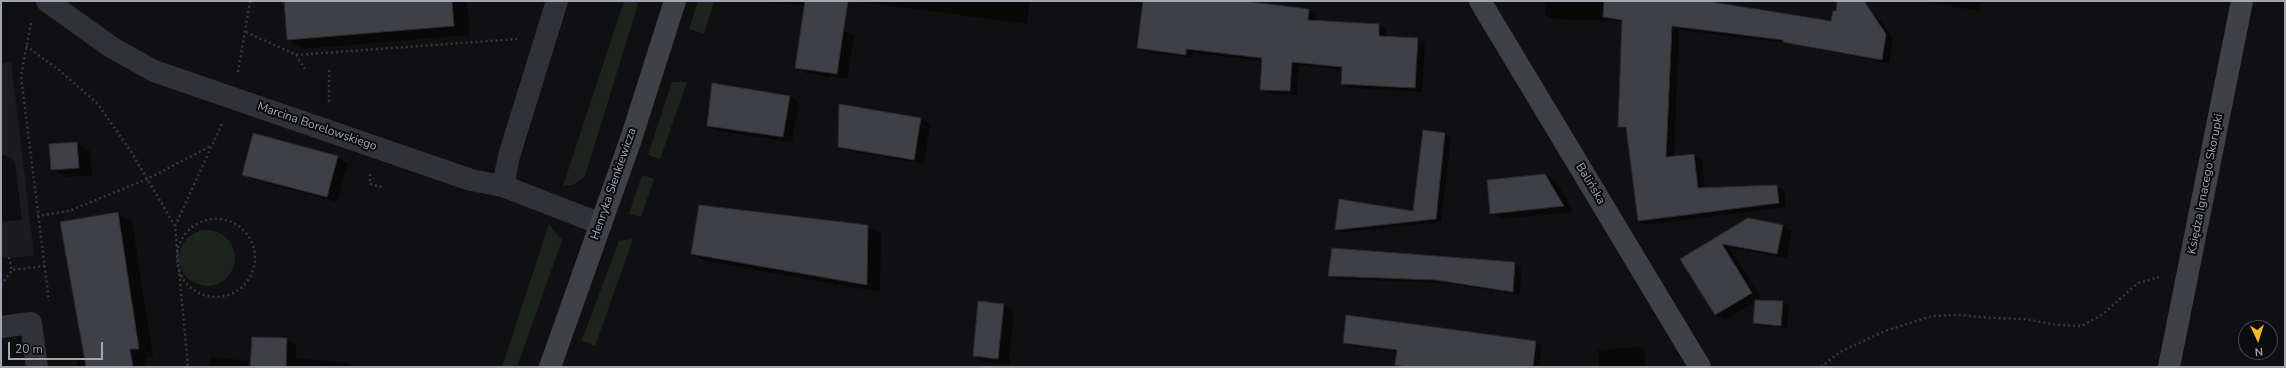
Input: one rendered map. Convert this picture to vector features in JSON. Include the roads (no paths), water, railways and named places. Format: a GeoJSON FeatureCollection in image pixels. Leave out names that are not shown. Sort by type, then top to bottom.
{"type":"FeatureCollection","features":[{"type":"Feature","properties":{"kind":"street","name":"Marcina Borelowskiego"},"geometry":{"type":"LineString","coordinates":[[47,1],[111,47],[154,71],[471,180],[503,186],[601,224]]}},
{"type":"Feature","properties":{"kind":"street"},"geometry":{"type":"LineString","coordinates":[[503,186],[509,156],[547,38],[557,1]]}},
{"type":"Feature","properties":{"kind":"street","name":"Henryka Sienkiewicza"},"geometry":{"type":"LineString","coordinates":[[550,367],[601,224],[675,1]]}},
{"type":"Feature","properties":{"kind":"street","name":"Balińska"},"geometry":{"type":"LineString","coordinates":[[1480,1],[1700,367]]}},
{"type":"Feature","properties":{"kind":"street","name":"Księdza Ignacego Skorupki"},"geometry":{"type":"LineString","coordinates":[[2169,367],[2242,1]]}},
{"type":"Feature","properties":{"kind":"street"},"geometry":{"type":"LineString","coordinates":[[1,327],[31,323],[37,367]]}}]}
